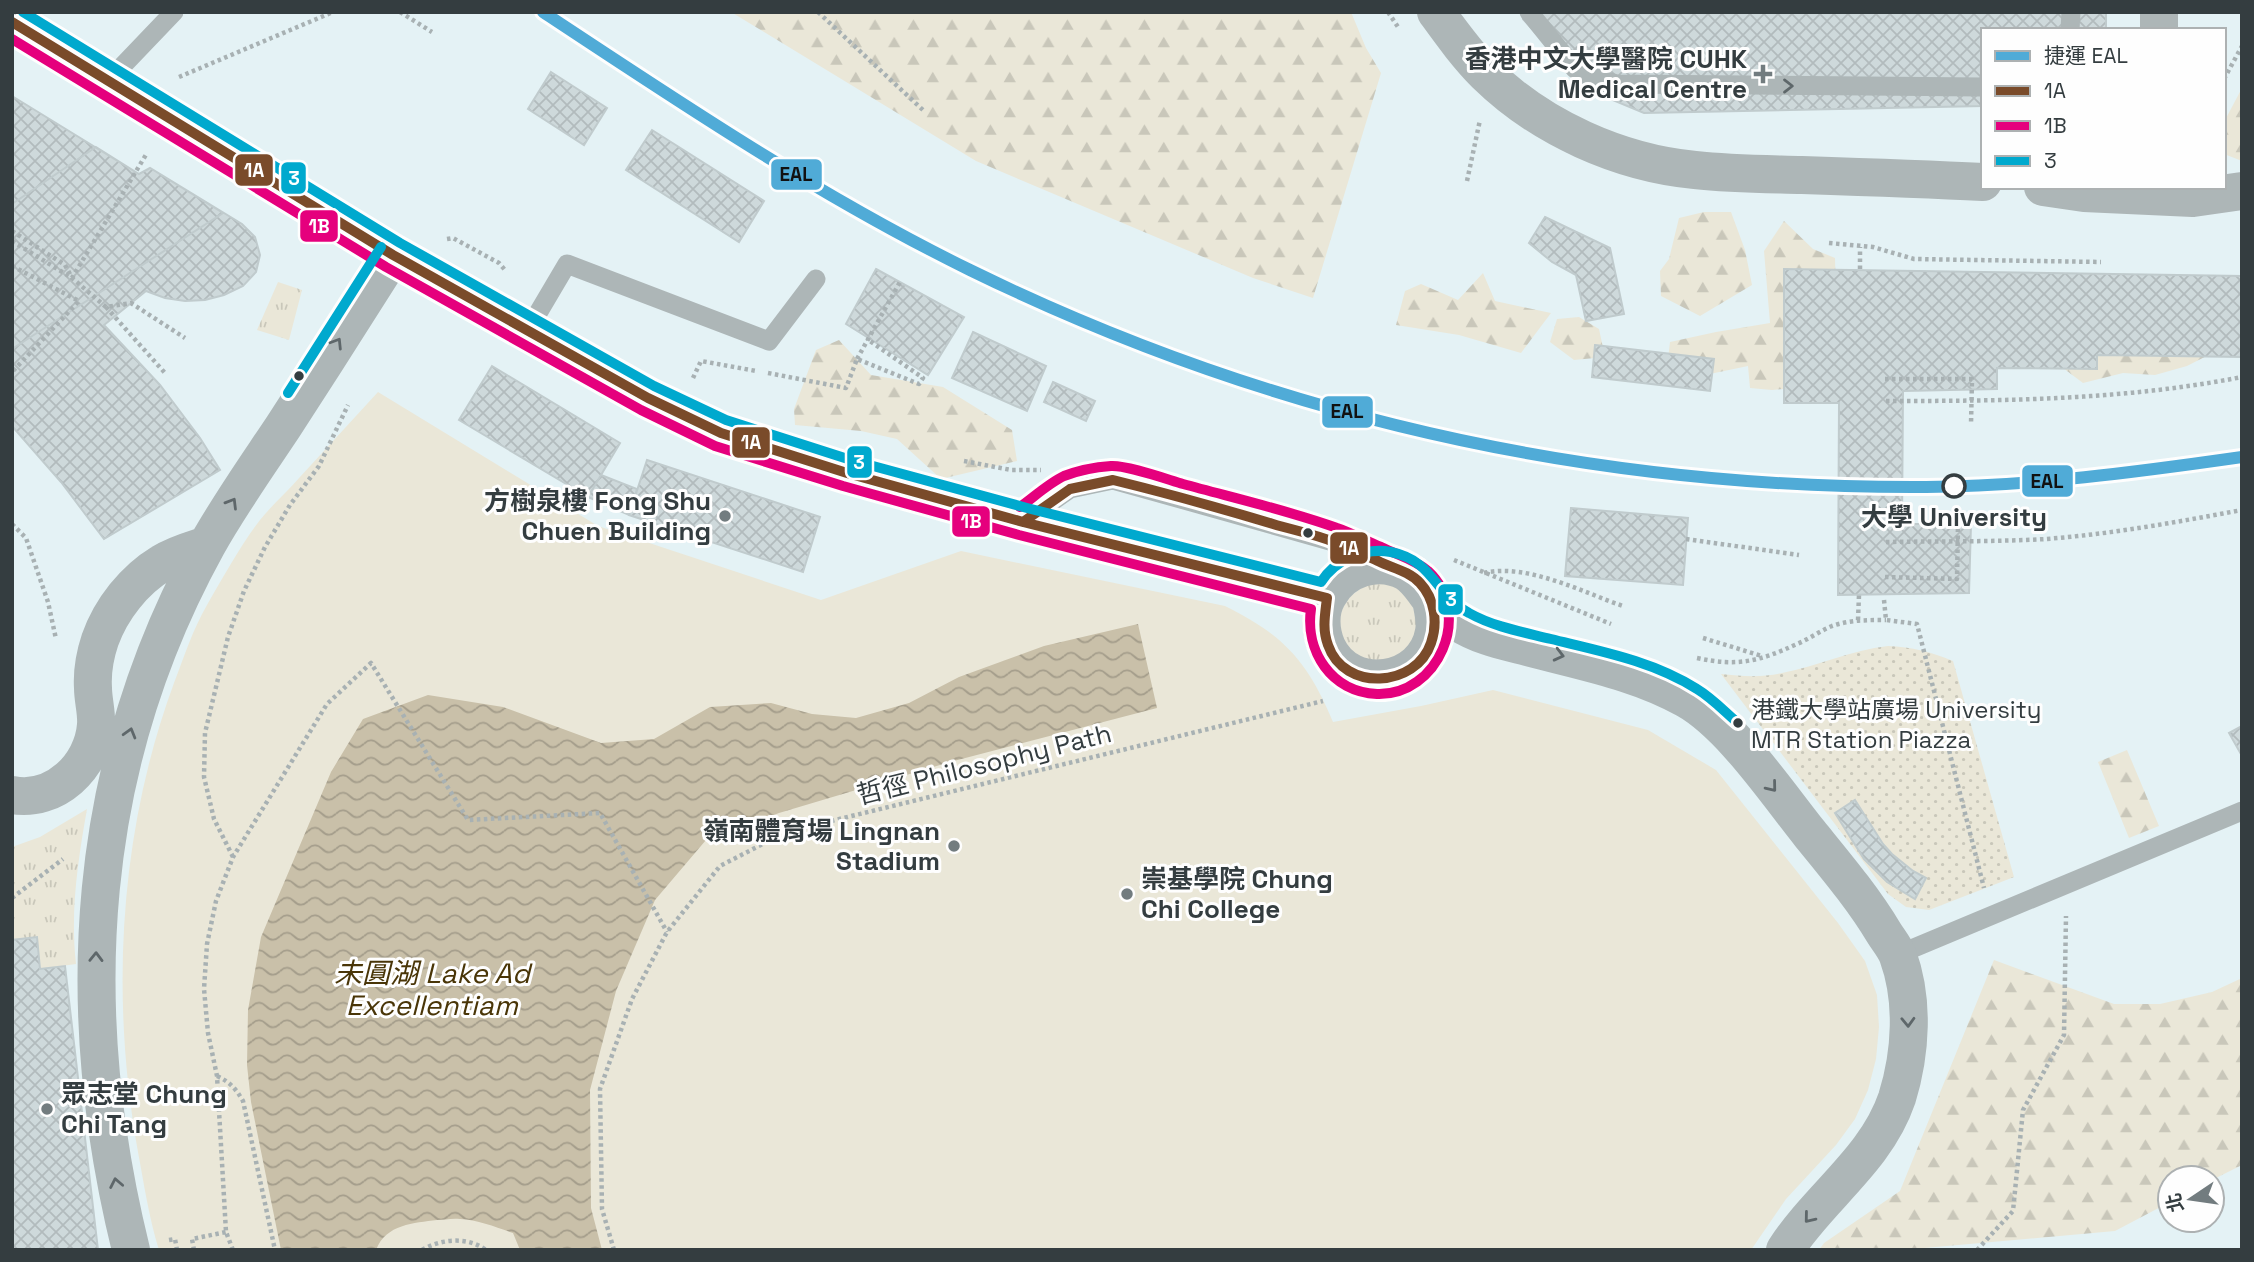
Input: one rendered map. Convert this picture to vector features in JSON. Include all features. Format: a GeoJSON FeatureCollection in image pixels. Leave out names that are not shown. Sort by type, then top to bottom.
{"type":"FeatureCollection","features":[{"type":"Feature","properties":{"kind":"street"},"geometry":{"type":"LineString","coordinates":[[1436,12],[1460,46],[1488,76],[1516,99],[1565,130],[1628,156],[1707,171],[1981,182]]}},
{"type":"Feature","properties":{"kind":"street"},"geometry":{"type":"LineString","coordinates":[[12,22],[393,255],[648,398],[722,433],[847,473],[1023,522],[1326,598]]}},
{"type":"Feature","properties":{"kind":"street"},"geometry":{"type":"LineString","coordinates":[[2057,189],[2084,193],[2193,198],[2235,187]]}},
{"type":"Feature","properties":{"kind":"street"},"geometry":{"type":"LineString","coordinates":[[131,1250],[116,1187],[106,1124],[96,997],[101,870],[110,813],[139,702],[163,638],[207,545],[393,255]]}},
{"type":"Feature","properties":{"kind":"street"},"geometry":{"type":"LineString","coordinates":[[12,795],[30,796],[51,790],[75,773],[93,743],[96,719],[93,672],[101,638],[114,610],[136,583],[162,563],[207,545]]}},
{"type":"Feature","properties":{"kind":"street"},"geometry":{"type":"LineString","coordinates":[[1431,600],[1435,619],[1429,650],[1418,664],[1403,674],[1386,680],[1359,676],[1336,662],[1327,648],[1321,614],[1326,598],[1336,584],[1351,572],[1368,566],[1387,566],[1406,572],[1421,584],[1431,600],[1458,624],[1487,636],[1625,672],[1662,686],[1690,701],[1729,734],[1870,908],[1897,955],[1906,989],[1909,1027],[1906,1064],[1896,1100],[1881,1134],[1859,1165],[1809,1218],[1786,1250]]}},
{"type":"Feature","properties":{"kind":"lane"},"geometry":{"type":"LineString","coordinates":[[109,79],[174,12]]}},
{"type":"Feature","properties":{"kind":"lane"},"geometry":{"type":"LineString","coordinates":[[1528,12],[1575,69],[1617,84],[1981,87]]}},
{"type":"Feature","properties":{"kind":"lane"},"geometry":{"type":"LineString","coordinates":[[528,330],[567,264],[769,341],[816,279]]}},
{"type":"Feature","properties":{"kind":"lane"},"geometry":{"type":"LineString","coordinates":[[1023,522],[1070,489],[1113,480],[1330,541],[1387,566]]}},
{"type":"Feature","properties":{"kind":"lane"},"geometry":{"type":"LineString","coordinates":[[1897,955],[2242,811]]}},
{"type":"Feature","properties":{"kind":"path"},"geometry":{"type":"LineString","coordinates":[[176,78],[333,12]]}},
{"type":"Feature","properties":{"kind":"path"},"geometry":{"type":"LineString","coordinates":[[400,12],[432,32]]}},
{"type":"Feature","properties":{"kind":"path"},"geometry":{"type":"LineString","coordinates":[[818,12],[924,111]]}},
{"type":"Feature","properties":{"kind":"path"},"geometry":{"type":"LineString","coordinates":[[2226,75],[2242,46]]}},
{"type":"Feature","properties":{"kind":"path"},"geometry":{"type":"LineString","coordinates":[[1466,181],[1480,119]]}},
{"type":"Feature","properties":{"kind":"path"},"geometry":{"type":"LineString","coordinates":[[72,278],[147,153]]}},
{"type":"Feature","properties":{"kind":"path"},"geometry":{"type":"LineString","coordinates":[[12,231],[65,265],[72,278]]}},
{"type":"Feature","properties":{"kind":"path"},"geometry":{"type":"LineString","coordinates":[[12,242],[72,278],[107,307],[165,373]]}},
{"type":"Feature","properties":{"kind":"path"},"geometry":{"type":"LineString","coordinates":[[1829,243],[1872,247],[1914,259],[2101,262]]}},
{"type":"Feature","properties":{"kind":"path"},"geometry":{"type":"LineString","coordinates":[[1860,247],[1860,269]]}},
{"type":"Feature","properties":{"kind":"path"},"geometry":{"type":"LineString","coordinates":[[12,266],[79,300],[12,372]]}},
{"type":"Feature","properties":{"kind":"path"},"geometry":{"type":"LineString","coordinates":[[691,381],[701,361],[846,388],[867,339],[900,282]]}},
{"type":"Feature","properties":{"kind":"path"},"geometry":{"type":"LineString","coordinates":[[107,307],[131,303],[185,338]]}},
{"type":"Feature","properties":{"kind":"path"},"geometry":{"type":"LineString","coordinates":[[858,359],[919,384],[923,378],[867,339]]}},
{"type":"Feature","properties":{"kind":"path"},"geometry":{"type":"LineString","coordinates":[[1886,401],[2076,397],[2162,390],[2242,377]]}},
{"type":"Feature","properties":{"kind":"path"},"geometry":{"type":"LineString","coordinates":[[1885,379],[1972,379],[1971,425]]}},
{"type":"Feature","properties":{"kind":"path"},"geometry":{"type":"LineString","coordinates":[[233,857],[214,819],[204,776],[205,733],[228,637],[244,591],[265,547],[290,505],[319,466],[352,396]]}},
{"type":"Feature","properties":{"kind":"path"},"geometry":{"type":"LineString","coordinates":[[1886,542],[2050,538],[2121,530],[2242,510]]}},
{"type":"Feature","properties":{"kind":"path"},"geometry":{"type":"LineString","coordinates":[[12,524],[26,538],[48,602],[57,643]]}},
{"type":"Feature","properties":{"kind":"path"},"geometry":{"type":"LineString","coordinates":[[1885,577],[1957,579],[1958,524]]}},
{"type":"Feature","properties":{"kind":"path"},"geometry":{"type":"LineString","coordinates":[[1686,539],[1799,555]]}},
{"type":"Feature","properties":{"kind":"path"},"geometry":{"type":"LineString","coordinates":[[1483,573],[1500,569],[1525,571],[1623,606]]}},
{"type":"Feature","properties":{"kind":"path"},"geometry":{"type":"LineString","coordinates":[[1858,620],[1859,595]]}},
{"type":"Feature","properties":{"kind":"path"},"geometry":{"type":"LineString","coordinates":[[1884,600],[1886,620],[1917,624],[1991,916]]}},
{"type":"Feature","properties":{"kind":"path"},"geometry":{"type":"LineString","coordinates":[[1703,638],[1764,657]]}},
{"type":"Feature","properties":{"kind":"path"},"geometry":{"type":"LineString","coordinates":[[233,1250],[226,1232],[217,1076],[208,1033],[204,989],[207,944],[216,901],[233,857],[327,704],[371,663],[468,820],[600,813],[667,932]]}},
{"type":"Feature","properties":{"kind":"path","name":"哲徑 Philosophy Path"},"geometry":{"type":"LineString","coordinates":[[614,1250],[602,1209],[600,1089],[632,999],[667,932],[720,866],[786,832],[1331,699]]}},
{"type":"Feature","properties":{"kind":"path"},"geometry":{"type":"LineString","coordinates":[[12,898],[70,854]]}},
{"type":"Feature","properties":{"kind":"path"},"geometry":{"type":"LineString","coordinates":[[1977,1250],[2012,1211],[2023,1110],[2064,1035],[2067,884]]}},
{"type":"Feature","properties":{"kind":"path"},"geometry":{"type":"LineString","coordinates":[[217,1076],[229,1082],[243,1101],[275,1250]]}},
{"type":"Feature","properties":{"kind":"path"},"geometry":{"type":"LineString","coordinates":[[194,1250],[192,1239],[226,1232]]}},
{"type":"Feature","properties":{"kind":"path"},"geometry":{"type":"LineString","coordinates":[[422,1250],[442,1241],[462,1240],[486,1250]]}},
{"type":"Feature","properties":{"kind":"green space"},"geometry":{"type":"Polygon","coordinates":[[[731,12],[1351,12],[1366,48],[1381,73],[1313,298],[1253,278],[976,161],[731,12]]]}},
{"type":"Feature","properties":{"kind":"green space"},"geometry":{"type":"Polygon","coordinates":[[[2242,88],[2242,161],[2226,155],[2226,118],[2242,88]]]}},
{"type":"Feature","properties":{"kind":"green space"},"geometry":{"type":"Polygon","coordinates":[[[1704,212],[1731,212],[1745,250],[1752,285],[1700,316],[1661,296],[1660,271],[1669,259],[1679,218],[1704,212]]]}},
{"type":"Feature","properties":{"kind":"green space"},"geometry":{"type":"Polygon","coordinates":[[[1784,221],[1813,249],[1835,258],[1833,384],[1772,390],[1750,388],[1748,366],[1681,380],[1666,376],[1670,342],[1770,323],[1764,251],[1784,221]]]}},
{"type":"Feature","properties":{"kind":"green space"},"geometry":{"type":"Polygon","coordinates":[[[1483,273],[1495,301],[1551,313],[1521,353],[1459,335],[1396,325],[1405,291],[1421,284],[1458,300],[1483,273]]]}},
{"type":"Feature","properties":{"kind":"green space"},"geometry":{"type":"Polygon","coordinates":[[[278,282],[302,290],[289,340],[257,330],[278,282]]]}},
{"type":"Feature","properties":{"kind":"green space"},"geometry":{"type":"Polygon","coordinates":[[[1579,317],[1599,329],[1605,357],[1574,360],[1550,342],[1557,319],[1579,317]]]}},
{"type":"Feature","properties":{"kind":"green space"},"geometry":{"type":"Polygon","coordinates":[[[839,340],[871,375],[943,387],[1012,430],[1017,461],[941,479],[897,439],[861,431],[795,425],[794,409],[816,350],[839,340]]]}},
{"type":"Feature","properties":{"kind":"green space"},"geometry":{"type":"Polygon","coordinates":[[[2054,344],[2228,345],[2187,366],[2155,375],[2123,373],[2083,383],[2051,359],[2054,344]]]}},
{"type":"Feature","properties":{"kind":"green space","name":"嶺南體育場 Lingnan Stadium"},"geometry":{"type":"Polygon","coordinates":[[[378,392],[598,526],[821,600],[961,551],[1225,606],[1263,628],[1292,652],[1314,683],[1333,722],[1493,690],[1648,730],[1716,770],[1865,961],[1877,995],[1879,1027],[1876,1059],[1868,1090],[1855,1119],[1836,1145],[1786,1199],[1751,1250],[159,1250],[138,1152],[124,1034],[125,915],[141,797],[174,683],[193,633],[239,550],[265,514],[378,392]]]}},
{"type":"Feature","properties":{"kind":"green space"},"geometry":{"type":"Polygon","coordinates":[[[1373,583],[1387,584],[1404,592],[1415,614],[1419,636],[1392,664],[1355,658],[1340,634],[1340,616],[1346,602],[1365,586],[1373,583]]]}},
{"type":"Feature","properties":{"kind":"green space"},"geometry":{"type":"Polygon","coordinates":[[[1888,646],[1921,650],[1953,661],[2014,877],[1929,910],[1906,907],[1888,894],[1721,674],[1774,675],[1888,646]]]}},
{"type":"Feature","properties":{"kind":"green space"},"geometry":{"type":"Polygon","coordinates":[[[2127,750],[2159,826],[2129,838],[2098,762],[2127,750]]]}},
{"type":"Feature","properties":{"kind":"green space"},"geometry":{"type":"Polygon","coordinates":[[[87,809],[74,906],[76,964],[40,969],[37,937],[12,940],[12,847],[40,837],[87,809]]]}},
{"type":"Feature","properties":{"kind":"green space"},"geometry":{"type":"Polygon","coordinates":[[[1994,960],[2114,1004],[2160,1004],[2212,992],[2242,978],[2242,1165],[2226,1173],[2226,1164],[2156,1164],[2156,1209],[2115,1231],[1902,1250],[1819,1250],[1824,1243],[1900,1191],[1994,960]]]}},
{"type":"Feature","properties":{"kind":"water","name":"未圓湖 Lake Ad Excellentiam"},"geometry":{"type":"Polygon","coordinates":[[[1138,624],[1157,708],[950,762],[779,813],[706,840],[655,900],[616,991],[590,1090],[591,1208],[602,1250],[520,1250],[513,1233],[480,1222],[454,1219],[402,1226],[387,1235],[376,1250],[281,1250],[251,1102],[247,1065],[248,1010],[261,937],[331,772],[363,719],[428,695],[503,707],[601,743],[654,739],[710,707],[771,703],[812,714],[856,718],[909,703],[959,677],[1044,646],[1138,624]]]}},
{"type":"Feature","properties":{"kind":"building","name":"香港中文大學醫院 CUHK Medical Centre"},"geometry":{"type":"Polygon","coordinates":[[[1523,12],[2106,12],[2106,28],[1981,28],[1981,106],[1644,113],[1586,89],[1523,19],[1523,12]]]}},
{"type":"Feature","properties":{"kind":"building"},"geometry":{"type":"Polygon","coordinates":[[[551,72],[607,108],[584,145],[528,109],[551,72]]]}},
{"type":"Feature","properties":{"kind":"building"},"geometry":{"type":"Polygon","coordinates":[[[12,96],[139,174],[150,168],[242,224],[255,237],[260,255],[256,272],[243,286],[224,295],[185,301],[146,291],[104,325],[160,385],[200,438],[220,470],[104,539],[61,482],[12,426],[12,96]]]}},
{"type":"Feature","properties":{"kind":"building"},"geometry":{"type":"Polygon","coordinates":[[[652,130],[764,201],[739,242],[626,170],[652,130]]]}},
{"type":"Feature","properties":{"kind":"building"},"geometry":{"type":"Polygon","coordinates":[[[96,147],[139,174],[150,168],[223,213],[12,349],[12,204],[96,147]]]}},
{"type":"Feature","properties":{"kind":"building"},"geometry":{"type":"Polygon","coordinates":[[[1545,217],[1610,248],[1624,314],[1586,321],[1576,275],[1552,262],[1529,243],[1545,217]]]}},
{"type":"Feature","properties":{"kind":"building"},"geometry":{"type":"Polygon","coordinates":[[[876,269],[964,317],[928,375],[846,324],[876,269]]]}},
{"type":"Feature","properties":{"kind":"building"},"geometry":{"type":"Polygon","coordinates":[[[1784,269],[2242,276],[2242,357],[2097,355],[2097,369],[1997,368],[1997,389],[1903,391],[1902,524],[1971,524],[1969,593],[1838,595],[1839,403],[1784,403],[1784,269]]]}},
{"type":"Feature","properties":{"kind":"building"},"geometry":{"type":"Polygon","coordinates":[[[973,332],[1046,366],[1027,411],[952,378],[973,332]]]}},
{"type":"Feature","properties":{"kind":"building"},"geometry":{"type":"Polygon","coordinates":[[[1595,345],[1714,359],[1710,391],[1592,377],[1595,345]]]}},
{"type":"Feature","properties":{"kind":"building"},"geometry":{"type":"Polygon","coordinates":[[[492,366],[620,443],[588,497],[459,420],[492,366]]]}},
{"type":"Feature","properties":{"kind":"building"},"geometry":{"type":"Polygon","coordinates":[[[1053,382],[1095,401],[1086,421],[1044,402],[1053,382]]]}},
{"type":"Feature","properties":{"kind":"building","name":"方樹泉樓 Fong Shu Chuen Building"},"geometry":{"type":"Polygon","coordinates":[[[647,460],[820,517],[803,572],[629,515],[647,460]]]}},
{"type":"Feature","properties":{"kind":"building"},"geometry":{"type":"Polygon","coordinates":[[[601,475],[637,489],[629,515],[588,497],[601,475]]]}},
{"type":"Feature","properties":{"kind":"building"},"geometry":{"type":"Polygon","coordinates":[[[1571,508],[1688,518],[1683,585],[1565,576],[1571,508]]]}},
{"type":"Feature","properties":{"kind":"building"},"geometry":{"type":"Polygon","coordinates":[[[2242,726],[2242,756],[2229,733],[2242,726]]]}},
{"type":"Feature","properties":{"kind":"building"},"geometry":{"type":"Polygon","coordinates":[[[1855,800],[1892,854],[1926,878],[1915,899],[1887,882],[1864,859],[1835,813],[1855,800]]]}},
{"type":"Feature","properties":{"kind":"building","name":"眾志堂 Chung Chi Tang"},"geometry":{"type":"Polygon","coordinates":[[[37,937],[40,969],[65,966],[98,1250],[12,1250],[12,940],[37,937]]]}},
{"type":"Feature","properties":{"kind":"metro line","name":"EAL"},"geometry":{"type":"LineString","coordinates":[[543,12],[806,181],[970,270],[1084,322],[1199,366],[1316,404],[1435,434],[1556,458],[1678,475],[1801,484],[1926,487],[2005,484],[2124,473],[2242,457]]}},
{"type":"Feature","properties":{"kind":"transit line","name":"3"},"geometry":{"type":"LineString","coordinates":[[23,12],[400,243],[654,386],[726,420],[851,460],[1027,508],[1321,582],[1334,567],[1351,557],[1371,551],[1391,552],[1417,563],[1458,606],[1479,618],[1509,629],[1626,658],[1663,671],[1703,693],[1738,723]]}},
{"type":"Feature","properties":{"kind":"transit line","name":"1A"},"geometry":{"type":"LineString","coordinates":[[12,22],[393,255],[648,398],[721,433],[847,473],[1023,522]]}},
{"type":"Feature","properties":{"kind":"transit line","name":"1B"},"geometry":{"type":"LineString","coordinates":[[12,39],[386,267],[641,410],[715,446],[843,486],[1019,535],[1311,609],[1312,640],[1324,666],[1346,686],[1361,691],[1377,694],[1399,691],[1417,682],[1432,667],[1443,649],[1448,629],[1448,609],[1442,589],[1428,571],[1417,563],[1348,532],[1280,510],[1118,466],[1093,468],[1064,476],[1020,507]]}},
{"type":"Feature","properties":{"kind":"transit line","name":"3"},"geometry":{"type":"LineString","coordinates":[[288,393],[381,247]]}},
{"type":"Feature","properties":{"kind":"transit line","name":"1A"},"geometry":{"type":"LineString","coordinates":[[1113,480],[1319,537],[1411,575],[1425,589],[1434,612],[1433,635],[1423,658],[1411,669],[1396,676],[1364,677],[1349,671],[1336,660],[1328,645],[1325,628],[1327,598],[1023,522],[1070,489],[1113,480]]}},
{"type":"Feature","properties":{"kind":"place","name":"香港中文大學醫院 CUHK Medical Centre"},"geometry":{"type":"Point","coordinates":[1763,74]}},
{"type":"Feature","properties":{"kind":"place","name":"大學 University"},"geometry":{"type":"Point","coordinates":[1954,486]}},
{"type":"Feature","properties":{"kind":"place","name":"方樹泉樓 Fong Shu Chuen Building"},"geometry":{"type":"Point","coordinates":[725,516]}},
{"type":"Feature","properties":{"kind":"place","name":"港鐵大學站廣場 University MTR Station Piazza"},"geometry":{"type":"Point","coordinates":[1738,723]}},
{"type":"Feature","properties":{"kind":"place","name":"嶺南體育場 Lingnan Stadium"},"geometry":{"type":"Point","coordinates":[954,846]}},
{"type":"Feature","properties":{"kind":"place","name":"崇基學院 Chung Chi College"},"geometry":{"type":"Point","coordinates":[1127,894]}},
{"type":"Feature","properties":{"kind":"place","name":"眾志堂 Chung Chi Tang"},"geometry":{"type":"Point","coordinates":[47,1109]}}]}
